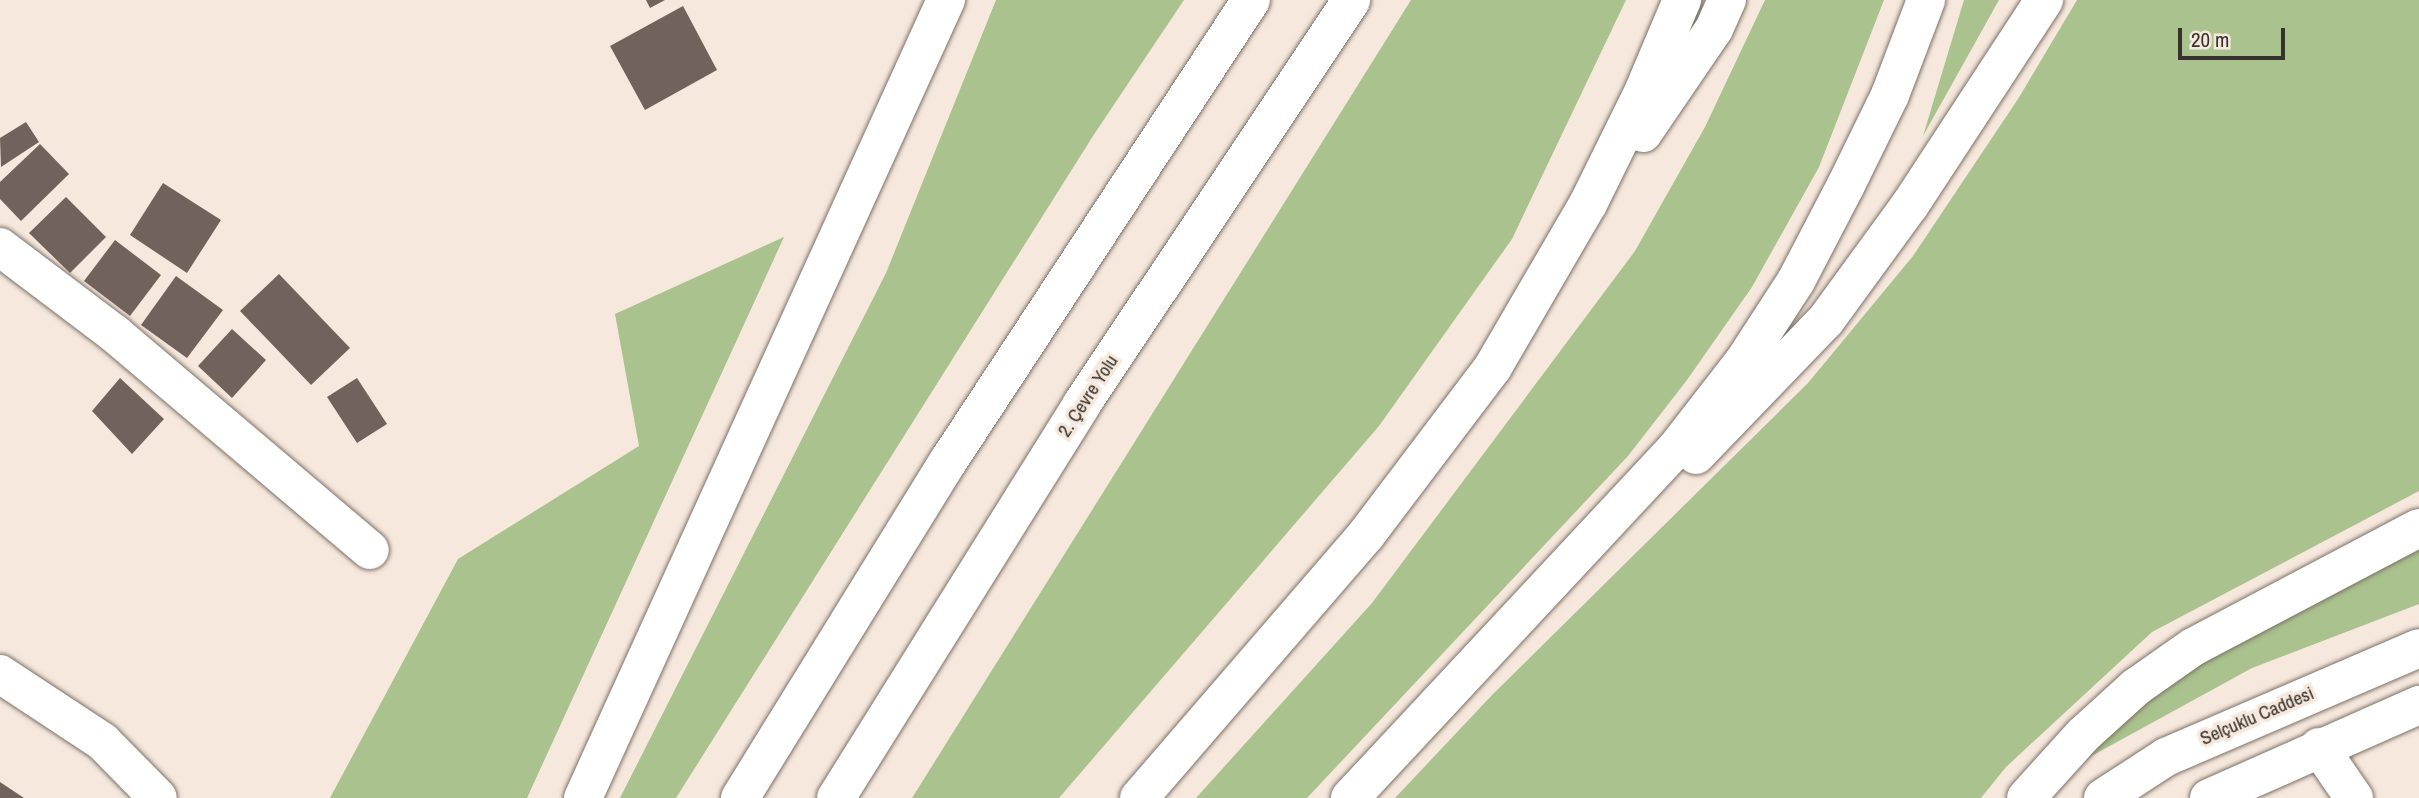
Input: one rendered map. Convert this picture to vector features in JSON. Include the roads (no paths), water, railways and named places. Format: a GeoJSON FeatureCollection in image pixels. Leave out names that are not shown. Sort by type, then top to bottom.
{"type":"FeatureCollection","features":[{"type":"Feature","properties":{"kind":"main road"},"geometry":{"type":"LineString","coordinates":[[583,798],[946,0]]}},
{"type":"Feature","properties":{"kind":"main road"},"geometry":{"type":"LineString","coordinates":[[740,798],[949,460],[1251,0]]}},
{"type":"Feature","properties":{"kind":"main road","name":"2. Çevre Yolu"},"geometry":{"type":"LineString","coordinates":[[836,798],[1082,404],[1351,0]]}},
{"type":"Feature","properties":{"kind":"main road"},"geometry":{"type":"LineString","coordinates":[[1139,798],[1366,535],[1493,367],[1588,204],[1644,90],[1682,0]]}},
{"type":"Feature","properties":{"kind":"main road"},"geometry":{"type":"LineString","coordinates":[[1588,204],[1666,102],[1727,0]]}},
{"type":"Feature","properties":{"kind":"main road"},"geometry":{"type":"LineString","coordinates":[[1350,798],[1675,450],[1744,361],[1796,281],[1891,95],[1926,0]]}},
{"type":"Feature","properties":{"kind":"main road"},"geometry":{"type":"LineString","coordinates":[[1591,540],[1689,461],[1826,320],[1910,205],[2044,0]]}},
{"type":"Feature","properties":{"kind":"main road"},"geometry":{"type":"LineString","coordinates":[[0,247],[115,334],[370,550]]}},
{"type":"Feature","properties":{"kind":"main road"},"geometry":{"type":"LineString","coordinates":[[2026,798],[2047,771],[2136,687],[2193,648],[2419,528]]}},
{"type":"Feature","properties":{"kind":"main road","name":"Selçuklu Caddesi"},"geometry":{"type":"LineString","coordinates":[[2103,798],[2166,757],[2419,648]]}},
{"type":"Feature","properties":{"kind":"main road"},"geometry":{"type":"LineString","coordinates":[[0,674],[103,742],[158,798]]}},
{"type":"Feature","properties":{"kind":"main road"},"geometry":{"type":"LineString","coordinates":[[2208,798],[2419,705]]}},
{"type":"Feature","properties":{"kind":"main road"},"geometry":{"type":"LineString","coordinates":[[2319,747],[2354,798]]}}]}
